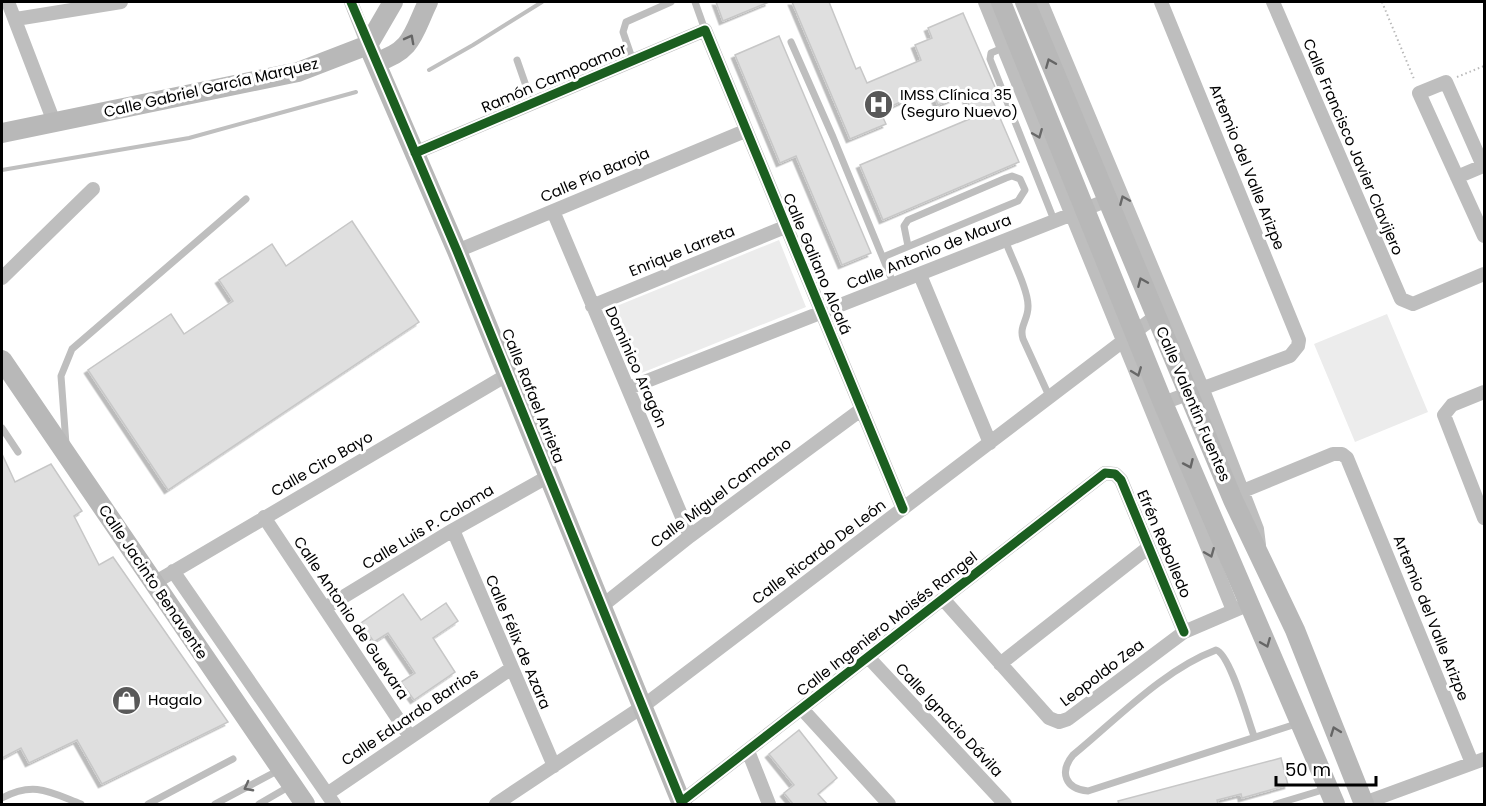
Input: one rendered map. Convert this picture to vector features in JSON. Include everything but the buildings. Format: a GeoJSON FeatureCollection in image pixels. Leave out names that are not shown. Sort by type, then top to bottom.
{"type":"FeatureCollection","features":[{"type":"Feature","properties":{"kind":"street"},"geometry":{"type":"LineString","coordinates":[[8,2],[54,122]]}},
{"type":"Feature","properties":{"kind":"street"},"geometry":{"type":"LineString","coordinates":[[16,19],[121,2]]}},
{"type":"Feature","properties":{"kind":"street","name":"Calle Rafael Arrieta"},"geometry":{"type":"LineString","coordinates":[[351,2],[457,251],[681,803]]}},
{"type":"Feature","properties":{"kind":"street"},"geometry":{"type":"LineString","coordinates":[[372,53],[393,2]]}},
{"type":"Feature","properties":{"kind":"street","name":"Calle Gabriel García Marquez"},"geometry":{"type":"LineString","coordinates":[[2,133],[298,72],[372,53],[393,57],[407,47],[428,2]]}},
{"type":"Feature","properties":{"kind":"street"},"geometry":{"type":"LineString","coordinates":[[985,2],[1010,45]]}},
{"type":"Feature","properties":{"kind":"street","name":"Calle Valentín Fuentes"},"geometry":{"type":"LineString","coordinates":[[1001,2],[1010,45],[1076,211],[1242,608],[1288,697],[1332,797]]}},
{"type":"Feature","properties":{"kind":"street","name":"Calle Valentín Fuentes"},"geometry":{"type":"LineString","coordinates":[[1025,2],[1156,316],[1196,392],[1259,555],[1295,630],[1364,804]]}},
{"type":"Feature","properties":{"kind":"street"},"geometry":{"type":"LineString","coordinates":[[1041,2],[1196,392],[1243,491],[1257,529],[1259,555]]}},
{"type":"Feature","properties":{"kind":"street","name":"Artemio del Valle Arizpe"},"geometry":{"type":"LineString","coordinates":[[1161,2],[1298,334],[1298,346],[1290,356],[1196,392]]}},
{"type":"Feature","properties":{"kind":"street","name":"Calle Francisco Javier Clavijero"},"geometry":{"type":"LineString","coordinates":[[1273,2],[1400,297],[1406,303],[1413,304],[1485,274]]}},
{"type":"Feature","properties":{"kind":"street","name":"Ramón Campoamor"},"geometry":{"type":"LineString","coordinates":[[415,153],[705,30]]}},
{"type":"Feature","properties":{"kind":"street","name":"Calle Galiano Alcalá"},"geometry":{"type":"LineString","coordinates":[[705,30],[903,509]]}},
{"type":"Feature","properties":{"kind":"street"},"geometry":{"type":"LineString","coordinates":[[1069,108],[1072,77]]}},
{"type":"Feature","properties":{"kind":"street"},"geometry":{"type":"LineString","coordinates":[[1457,177],[1483,166],[1446,82],[1419,93],[1457,177],[1485,236]]}},
{"type":"Feature","properties":{"kind":"street","name":"Calle Pío Baroja"},"geometry":{"type":"LineString","coordinates":[[457,251],[745,131]]}},
{"type":"Feature","properties":{"kind":"street"},"geometry":{"type":"LineString","coordinates":[[2,278],[93,189]]}},
{"type":"Feature","properties":{"kind":"street","name":"Calle Antonio de Maura"},"geometry":{"type":"LineString","coordinates":[[629,388],[1108,200]]}},
{"type":"Feature","properties":{"kind":"street","name":"Dominico Aragón"},"geometry":{"type":"LineString","coordinates":[[553,211],[690,536]]}},
{"type":"Feature","properties":{"kind":"street","name":"Enrique Larreta"},"geometry":{"type":"LineString","coordinates":[[592,306],[785,227]]}},
{"type":"Feature","properties":{"kind":"street"},"geometry":{"type":"LineString","coordinates":[[920,275],[990,443]]}},
{"type":"Feature","properties":{"kind":"street","name":"Calle Ricardo De León"},"geometry":{"type":"LineString","coordinates":[[496,804],[642,707],[1156,316]]}},
{"type":"Feature","properties":{"kind":"street","name":"Calle Jacinto Benavente"},"geometry":{"type":"LineString","coordinates":[[6,370],[305,804]]}},
{"type":"Feature","properties":{"kind":"street","name":"Calle Ciro Bayo"},"geometry":{"type":"LineString","coordinates":[[153,583],[507,375]]}},
{"type":"Feature","properties":{"kind":"street"},"geometry":{"type":"LineString","coordinates":[[1157,405],[1196,392]]}},
{"type":"Feature","properties":{"kind":"street"},"geometry":{"type":"LineString","coordinates":[[1485,392],[1446,410],[1445,419],[1485,518]]}},
{"type":"Feature","properties":{"kind":"street","name":"Calle Miguel Camacho"},"geometry":{"type":"LineString","coordinates":[[602,606],[690,536],[862,409]]}},
{"type":"Feature","properties":{"kind":"street","name":"Artemio del Valle Arizpe"},"geometry":{"type":"LineString","coordinates":[[1243,491],[1333,454],[1342,454],[1349,461],[1478,761]]}},
{"type":"Feature","properties":{"kind":"street","name":"Efrén Rebolledo"},"geometry":{"type":"LineString","coordinates":[[1112,472],[1121,480],[1184,632]]}},
{"type":"Feature","properties":{"kind":"street","name":"Calle Ingeniero Moisés Rangel"},"geometry":{"type":"LineString","coordinates":[[681,803],[1102,474],[1112,472]]}},
{"type":"Feature","properties":{"kind":"street","name":"Calle Luis P. Coloma"},"geometry":{"type":"LineString","coordinates":[[325,608],[453,530],[549,476]]}},
{"type":"Feature","properties":{"kind":"street","name":"Calle Antonio de Guevara"},"geometry":{"type":"LineString","coordinates":[[264,517],[410,737]]}},
{"type":"Feature","properties":{"kind":"street","name":"Calle Félix de Azara"},"geometry":{"type":"LineString","coordinates":[[453,530],[554,766]]}},
{"type":"Feature","properties":{"kind":"street"},"geometry":{"type":"LineString","coordinates":[[1000,664],[1149,547]]}},
{"type":"Feature","properties":{"kind":"street"},"geometry":{"type":"LineString","coordinates":[[173,571],[330,799]]}},
{"type":"Feature","properties":{"kind":"street","name":"Leopoldo Zea"},"geometry":{"type":"LineString","coordinates":[[943,599],[1049,718],[1056,722],[1063,721],[1184,632],[1242,608]]}},
{"type":"Feature","properties":{"kind":"street","name":"Calle Ignacio Dávila"},"geometry":{"type":"LineString","coordinates":[[868,657],[1005,804]]}},
{"type":"Feature","properties":{"kind":"street","name":"Calle Eduardo Barrios"},"geometry":{"type":"LineString","coordinates":[[330,799],[410,737],[512,668]]}},
{"type":"Feature","properties":{"kind":"street"},"geometry":{"type":"LineString","coordinates":[[1288,697],[1317,684]]}},
{"type":"Feature","properties":{"kind":"street"},"geometry":{"type":"LineString","coordinates":[[802,709],[889,804]]}},
{"type":"Feature","properties":{"kind":"street"},"geometry":{"type":"LineString","coordinates":[[748,752],[769,804]]}},
{"type":"Feature","properties":{"kind":"street"},"geometry":{"type":"LineString","coordinates":[[1364,804],[1478,761]]}},
{"type":"Feature","properties":{"kind":"lane"},"geometry":{"type":"LineString","coordinates":[[633,61],[623,32],[626,22],[670,2]]}},
{"type":"Feature","properties":{"kind":"lane"},"geometry":{"type":"LineString","coordinates":[[695,2],[705,30]]}},
{"type":"Feature","properties":{"kind":"lane"},"geometry":{"type":"LineString","coordinates":[[1038,34],[991,53],[990,59],[1054,220]]}},
{"type":"Feature","properties":{"kind":"lane"},"geometry":{"type":"LineString","coordinates":[[790,42],[894,285]]}},
{"type":"Feature","properties":{"kind":"lane"},"geometry":{"type":"LineString","coordinates":[[517,60],[532,103]]}},
{"type":"Feature","properties":{"kind":"lane"},"geometry":{"type":"LineString","coordinates":[[883,257],[1018,201],[1025,190],[1020,178],[1006,178],[908,220],[904,226],[908,246]]}},
{"type":"Feature","properties":{"kind":"lane"},"geometry":{"type":"LineString","coordinates":[[67,456],[61,376],[72,349],[246,199]]}},
{"type":"Feature","properties":{"kind":"lane"},"geometry":{"type":"LineString","coordinates":[[1005,240],[1028,301],[1021,329],[1023,339],[1050,398]]}},
{"type":"Feature","properties":{"kind":"lane"},"geometry":{"type":"LineString","coordinates":[[2,428],[18,452]]}},
{"type":"Feature","properties":{"kind":"lane"},"geometry":{"type":"LineString","coordinates":[[1254,736],[1232,674],[1222,654],[1217,650],[1194,659],[1174,671],[1073,755],[1064,767],[1064,772],[1074,787],[1088,791],[1299,723]]}},
{"type":"Feature","properties":{"kind":"lane"},"geometry":{"type":"LineString","coordinates":[[148,804],[233,759]]}},
{"type":"Feature","properties":{"kind":"lane"},"geometry":{"type":"LineString","coordinates":[[214,804],[287,777]]}},
{"type":"Feature","properties":{"kind":"lane"},"geometry":{"type":"LineString","coordinates":[[259,804],[287,777]]}},
{"type":"Feature","properties":{"kind":"lane"},"geometry":{"type":"LineString","coordinates":[[2,798],[25,788],[48,792],[81,804]]}},
{"type":"Feature","properties":{"kind":"lane"},"geometry":{"type":"LineString","coordinates":[[1276,804],[1332,797]]}},
{"type":"Feature","properties":{"kind":"path"},"geometry":{"type":"LineString","coordinates":[[1382,2],[1419,93]]}},
{"type":"Feature","properties":{"kind":"path"},"geometry":{"type":"LineString","coordinates":[[1446,82],[1485,66]]}},
{"type":"Feature","properties":{"kind":"shaded area"},"geometry":{"type":"Polygon","coordinates":[[[779,240],[806,307],[634,376],[607,310],[779,240]]]}},
{"type":"Feature","properties":{"kind":"shaded area"},"geometry":{"type":"Polygon","coordinates":[[[1387,314],[1428,412],[1355,442],[1314,344],[1387,314]]]}},
{"type":"Feature","properties":{"kind":"waterway"},"geometry":{"type":"LineString","coordinates":[[429,70],[542,2]]}},
{"type":"Feature","properties":{"kind":"waterway"},"geometry":{"type":"LineString","coordinates":[[2,170],[189,138],[356,92]]}},
{"type":"Feature","properties":{"kind":"cycle path"},"geometry":{"type":"LineString","coordinates":[[351,2],[457,251],[682,804]]}},
{"type":"Feature","properties":{"kind":"cycle path"},"geometry":{"type":"LineString","coordinates":[[415,153],[705,30],[903,509]]}},
{"type":"Feature","properties":{"kind":"cycle path"},"geometry":{"type":"LineString","coordinates":[[681,802],[1105,473],[1115,474],[1121,480],[1184,632]]}},
{"type":"Feature","properties":{"kind":"place","name":"IMSS Clínica 35 (Seguro Nuevo)"},"geometry":{"type":"Point","coordinates":[879,104]}},
{"type":"Feature","properties":{"kind":"place","name":"Hagalo"},"geometry":{"type":"Point","coordinates":[127,700]}}]}
